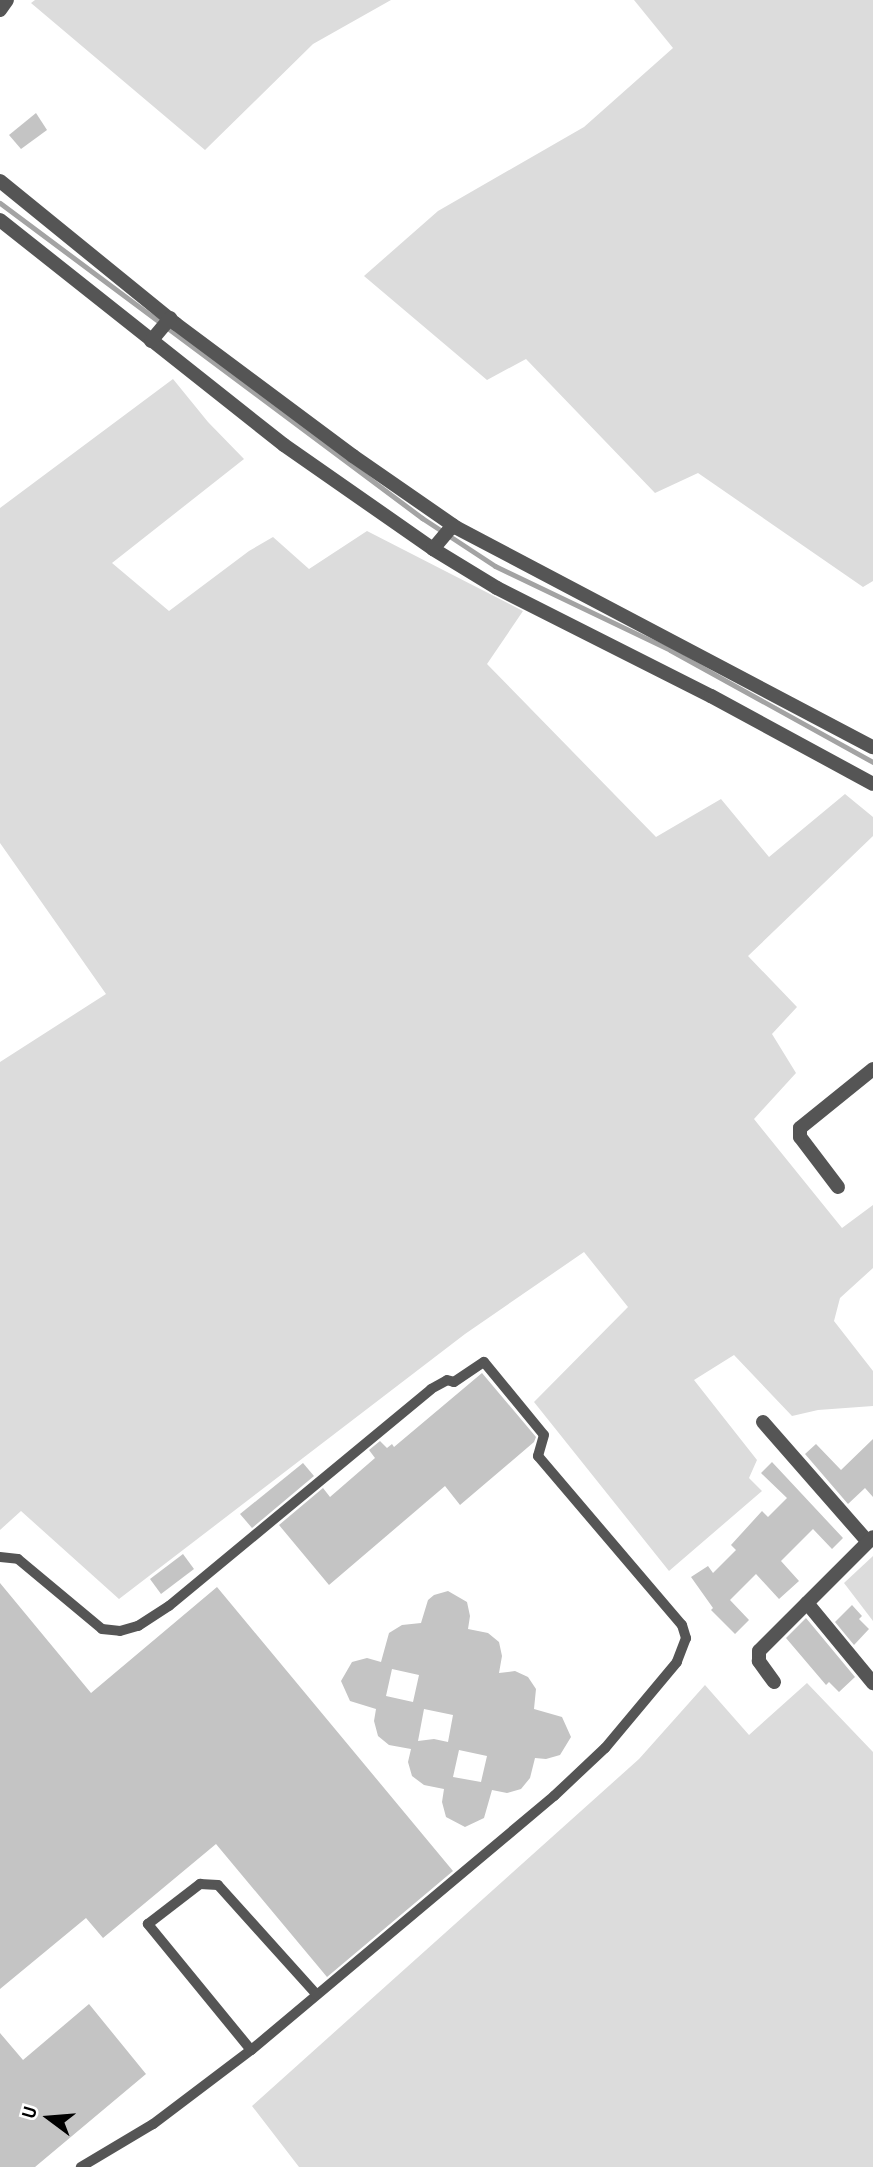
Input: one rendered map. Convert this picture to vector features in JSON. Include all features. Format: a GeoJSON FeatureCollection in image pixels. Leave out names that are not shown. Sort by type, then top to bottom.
{"type":"FeatureCollection","features":[{"type":"Feature","properties":{"kind":"street"},"geometry":{"type":"LineString","coordinates":[[0,10],[6,0]]}},
{"type":"Feature","properties":{"kind":"street"},"geometry":{"type":"LineString","coordinates":[[0,181],[168,321],[451,527],[873,747]]}},
{"type":"Feature","properties":{"kind":"street"},"geometry":{"type":"LineString","coordinates":[[0,220],[293,451],[497,588],[710,696],[873,783]]}},
{"type":"Feature","properties":{"kind":"street"},"geometry":{"type":"LineString","coordinates":[[152,339],[168,321]]}},
{"type":"Feature","properties":{"kind":"street"},"geometry":{"type":"LineString","coordinates":[[435,547],[451,527]]}},
{"type":"Feature","properties":{"kind":"street"},"geometry":{"type":"LineString","coordinates":[[838,1187],[800,1137],[800,1128],[873,1069]]}},
{"type":"Feature","properties":{"kind":"street"},"geometry":{"type":"LineString","coordinates":[[763,1422],[870,1540],[759,1651],[759,1661],[774,1682]]}},
{"type":"Feature","properties":{"kind":"street"},"geometry":{"type":"LineString","coordinates":[[807,1603],[873,1683]]}},
{"type":"Feature","properties":{"kind":"lane"},"geometry":{"type":"LineString","coordinates":[[0,1558],[18,1559],[102,1629],[120,1631],[138,1626],[169,1606],[431,1389],[447,1380],[454,1382],[484,1363],[544,1435],[538,1456],[682,1625],[686,1638],[677,1662],[605,1748],[554,1796],[251,2050],[153,2124],[81,2167]]}},
{"type":"Feature","properties":{"kind":"lane"},"geometry":{"type":"LineString","coordinates":[[251,2050],[148,1924],[200,1884],[218,1885],[316,1994]]}},
{"type":"Feature","properties":{"kind":"shaded area"},"geometry":{"type":"Polygon","coordinates":[[[35,0],[391,0],[313,44],[205,150],[31,3],[35,0]]]}},
{"type":"Feature","properties":{"kind":"shaded area"},"geometry":{"type":"Polygon","coordinates":[[[634,0],[873,0],[873,581],[863,587],[698,473],[655,493],[526,359],[487,380],[364,276],[438,211],[584,127],[673,48],[634,0]]]}},
{"type":"Feature","properties":{"kind":"shaded area"},"geometry":{"type":"Polygon","coordinates":[[[173,379],[208,422],[244,459],[112,563],[169,611],[249,551],[273,537],[309,569],[367,531],[523,611],[487,664],[656,837],[721,799],[769,857],[845,794],[873,817],[873,836],[748,956],[797,1007],[772,1034],[796,1073],[754,1119],[842,1228],[873,1205],[873,1268],[840,1298],[834,1321],[873,1371],[873,1406],[818,1410],[792,1416],[734,1355],[694,1380],[757,1460],[749,1478],[762,1491],[669,1571],[534,1402],[628,1307],[584,1252],[465,1334],[119,1599],[21,1511],[0,1530],[0,1062],[106,994],[0,843],[0,508],[173,379]]]}},
{"type":"Feature","properties":{"kind":"shaded area"},"geometry":{"type":"Polygon","coordinates":[[[873,1556],[873,1621],[844,1583],[873,1556]]]}},
{"type":"Feature","properties":{"kind":"shaded area"},"geometry":{"type":"Polygon","coordinates":[[[807,1683],[873,1752],[873,2167],[299,2167],[252,2106],[639,1759],[705,1685],[749,1735],[807,1683]]]}},
{"type":"Feature","properties":{"kind":"building"},"geometry":{"type":"Polygon","coordinates":[[[36,113],[47,130],[21,149],[9,135],[36,113]]]}},
{"type":"Feature","properties":{"kind":"building"},"geometry":{"type":"Polygon","coordinates":[[[482,1373],[536,1437],[534,1442],[460,1505],[445,1486],[329,1585],[279,1525],[323,1488],[330,1497],[375,1458],[369,1450],[380,1441],[387,1448],[392,1444],[394,1447],[482,1373]]]}},
{"type":"Feature","properties":{"kind":"building"},"geometry":{"type":"Polygon","coordinates":[[[873,1439],[873,1497],[865,1488],[848,1504],[805,1454],[816,1444],[841,1470],[873,1439]]]}},
{"type":"Feature","properties":{"kind":"building"},"geometry":{"type":"Polygon","coordinates":[[[772,1462],[843,1538],[832,1549],[813,1529],[781,1561],[799,1581],[779,1599],[756,1574],[730,1600],[749,1620],[735,1634],[711,1610],[713,1608],[691,1577],[708,1566],[713,1573],[736,1550],[731,1545],[762,1511],[768,1517],[787,1498],[761,1473],[772,1462]]]}},
{"type":"Feature","properties":{"kind":"building"},"geometry":{"type":"Polygon","coordinates":[[[303,1463],[314,1476],[252,1528],[240,1514],[303,1463]]]}},
{"type":"Feature","properties":{"kind":"building"},"geometry":{"type":"Polygon","coordinates":[[[183,1554],[194,1569],[161,1594],[150,1579],[183,1554]]]}},
{"type":"Feature","properties":{"kind":"building"},"geometry":{"type":"Polygon","coordinates":[[[0,1583],[91,1693],[217,1587],[453,1871],[327,1977],[216,1844],[103,1938],[86,1918],[0,1989],[0,1583]]]}},
{"type":"Feature","properties":{"kind":"building"},"geometry":{"type":"Polygon","coordinates":[[[448,1591],[467,1602],[470,1616],[468,1629],[488,1633],[499,1642],[502,1656],[499,1673],[515,1671],[528,1677],[536,1689],[534,1709],[562,1717],[571,1737],[560,1755],[546,1759],[535,1758],[530,1778],[521,1789],[507,1793],[492,1790],[484,1818],[465,1827],[446,1817],[442,1802],[444,1789],[424,1785],[412,1776],[408,1762],[411,1749],[389,1745],[378,1736],[374,1721],[376,1709],[350,1701],[341,1681],[352,1662],[367,1658],[381,1662],[389,1633],[402,1625],[421,1623],[428,1600],[448,1591]],[[392,1669],[386,1696],[413,1702],[419,1675],[392,1669]],[[424,1709],[418,1741],[434,1739],[448,1742],[453,1715],[424,1709]],[[459,1750],[453,1777],[481,1782],[487,1756],[459,1750]]]}},
{"type":"Feature","properties":{"kind":"building"},"geometry":{"type":"Polygon","coordinates":[[[852,1605],[862,1616],[859,1619],[869,1629],[854,1645],[835,1622],[852,1605]]]}},
{"type":"Feature","properties":{"kind":"building"},"geometry":{"type":"Polygon","coordinates":[[[806,1618],[855,1677],[839,1692],[829,1682],[826,1685],[786,1638],[806,1618]]]}},
{"type":"Feature","properties":{"kind":"building"},"geometry":{"type":"Polygon","coordinates":[[[89,2004],[146,2074],[35,2167],[0,2167],[0,2033],[23,2060],[89,2004]]]}},
{"type":"Feature","properties":{"kind":"waterway"},"geometry":{"type":"LineString","coordinates":[[0,203],[422,518],[495,566],[670,650],[873,762]]}}]}
